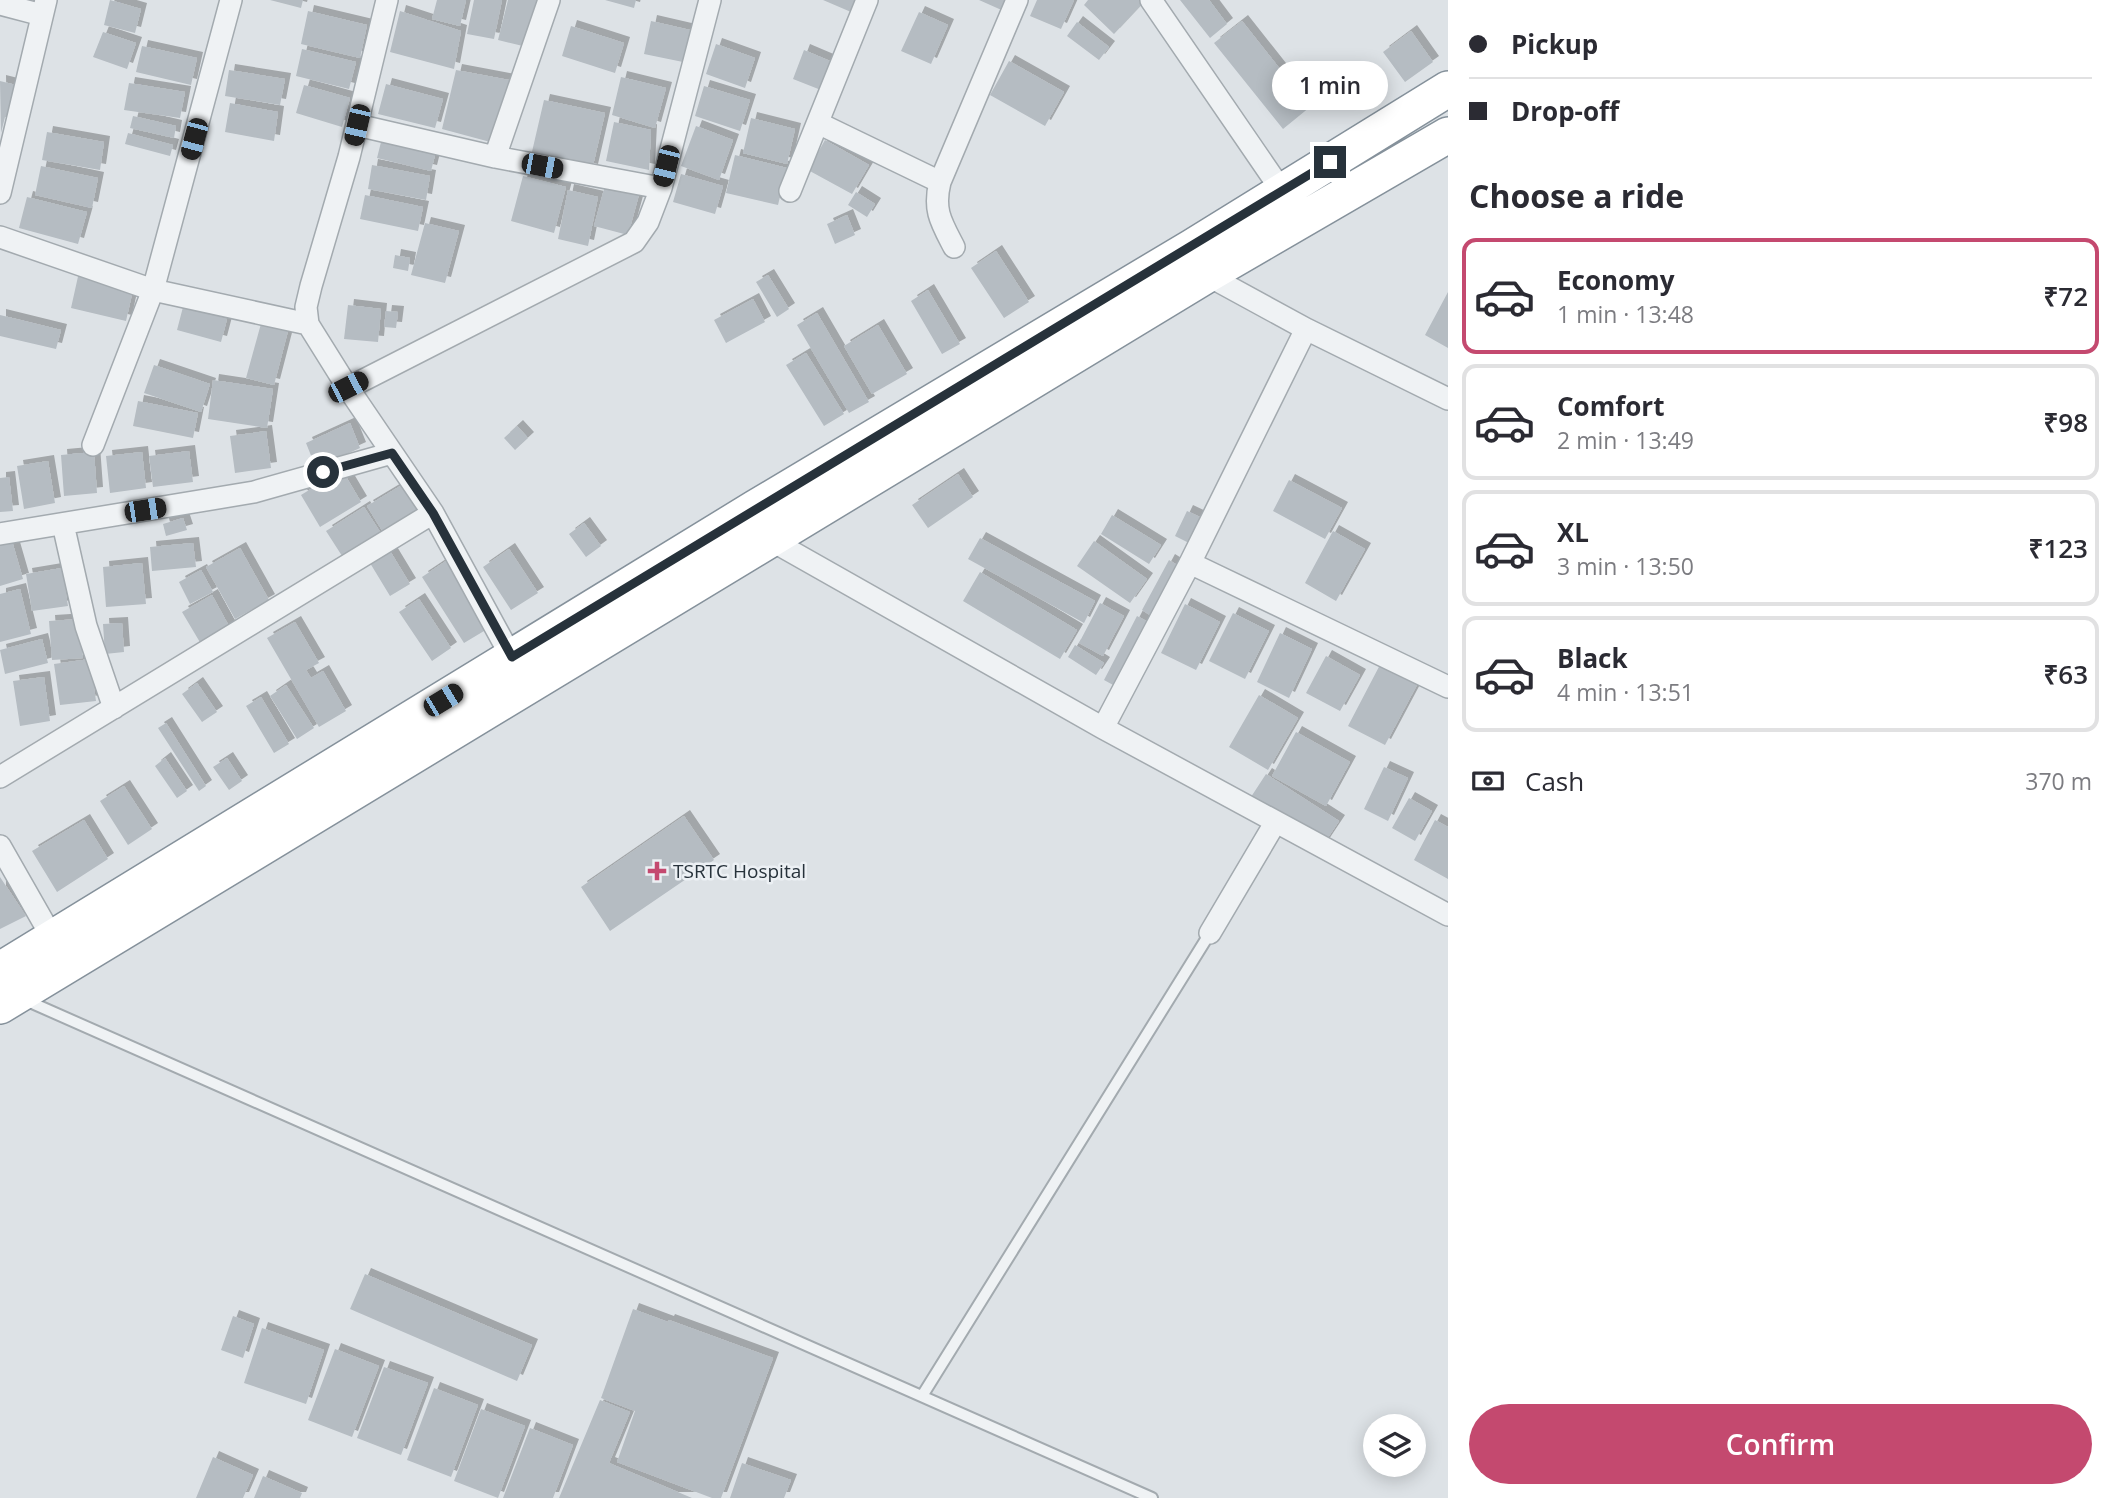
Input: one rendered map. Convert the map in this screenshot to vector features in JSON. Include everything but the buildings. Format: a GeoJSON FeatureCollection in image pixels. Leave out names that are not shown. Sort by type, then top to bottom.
{"type":"FeatureCollection","features":[{"type":"Feature","properties":{"kind":"highway"},"geometry":{"type":"LineString","coordinates":[[6,985],[53,939],[1448,89]]}},
{"type":"Feature","properties":{"kind":"highway"},"geometry":{"type":"LineString","coordinates":[[6,985],[769,539],[1207,275],[1448,135]]}},
{"type":"Feature","properties":{"kind":"street"},"geometry":{"type":"LineString","coordinates":[[93,445],[153,290],[231,0]]}},
{"type":"Feature","properties":{"kind":"street"},"geometry":{"type":"LineString","coordinates":[[387,0],[357,125],[311,286],[306,307],[308,324],[433,513],[512,657]]}},
{"type":"Feature","properties":{"kind":"street"},"geometry":{"type":"LineString","coordinates":[[495,157],[549,0]]}},
{"type":"Feature","properties":{"kind":"street"},"geometry":{"type":"LineString","coordinates":[[348,387],[634,242],[648,222],[661,188],[710,0]]}},
{"type":"Feature","properties":{"kind":"street"},"geometry":{"type":"LineString","coordinates":[[790,191],[867,0]]}},
{"type":"Feature","properties":{"kind":"street"},"geometry":{"type":"LineString","coordinates":[[954,247],[938,215],[936,198],[940,182],[1017,0]]}},
{"type":"Feature","properties":{"kind":"street"},"geometry":{"type":"LineString","coordinates":[[1150,0],[1282,191]]}},
{"type":"Feature","properties":{"kind":"street"},"geometry":{"type":"LineString","coordinates":[[0,4],[44,7],[0,189]]}},
{"type":"Feature","properties":{"kind":"street"},"geometry":{"type":"LineString","coordinates":[[818,123],[940,182]]}},
{"type":"Feature","properties":{"kind":"street"},"geometry":{"type":"LineString","coordinates":[[357,125],[495,157],[661,188]]}},
{"type":"Feature","properties":{"kind":"street"},"geometry":{"type":"LineString","coordinates":[[0,237],[153,290],[308,324]]}},
{"type":"Feature","properties":{"kind":"street"},"geometry":{"type":"LineString","coordinates":[[1207,275],[1306,329],[1448,399]]}},
{"type":"Feature","properties":{"kind":"street"},"geometry":{"type":"LineString","coordinates":[[1103,728],[1190,563],[1306,329]]}},
{"type":"Feature","properties":{"kind":"street"},"geometry":{"type":"LineString","coordinates":[[0,534],[254,492],[392,453]]}},
{"type":"Feature","properties":{"kind":"street"},"geometry":{"type":"LineString","coordinates":[[0,777],[433,513]]}},
{"type":"Feature","properties":{"kind":"street"},"geometry":{"type":"LineString","coordinates":[[63,524],[86,626],[114,708]]}},
{"type":"Feature","properties":{"kind":"street"},"geometry":{"type":"LineString","coordinates":[[769,539],[1103,728],[1448,915]]}},
{"type":"Feature","properties":{"kind":"street"},"geometry":{"type":"LineString","coordinates":[[1190,563],[1448,687]]}},
{"type":"Feature","properties":{"kind":"street"},"geometry":{"type":"LineString","coordinates":[[1210,933],[1275,823]]}},
{"type":"Feature","properties":{"kind":"street"},"geometry":{"type":"LineString","coordinates":[[0,846],[53,939]]}},
{"type":"Feature","properties":{"kind":"lane"},"geometry":{"type":"LineString","coordinates":[[922,1396],[1210,933]]}},
{"type":"Feature","properties":{"kind":"lane"},"geometry":{"type":"LineString","coordinates":[[6,985],[1152,1498]]}},
{"type":"Feature","properties":{"kind":"place","name":"TSRTC Hospital"},"geometry":{"type":"Point","coordinates":[657,871]}},
{"type":"Feature","properties":{"kind":"route"},"geometry":{"type":"LineString","coordinates":[[323,472],[392,453],[433,513],[512,657],[1330,162]]}}]}
